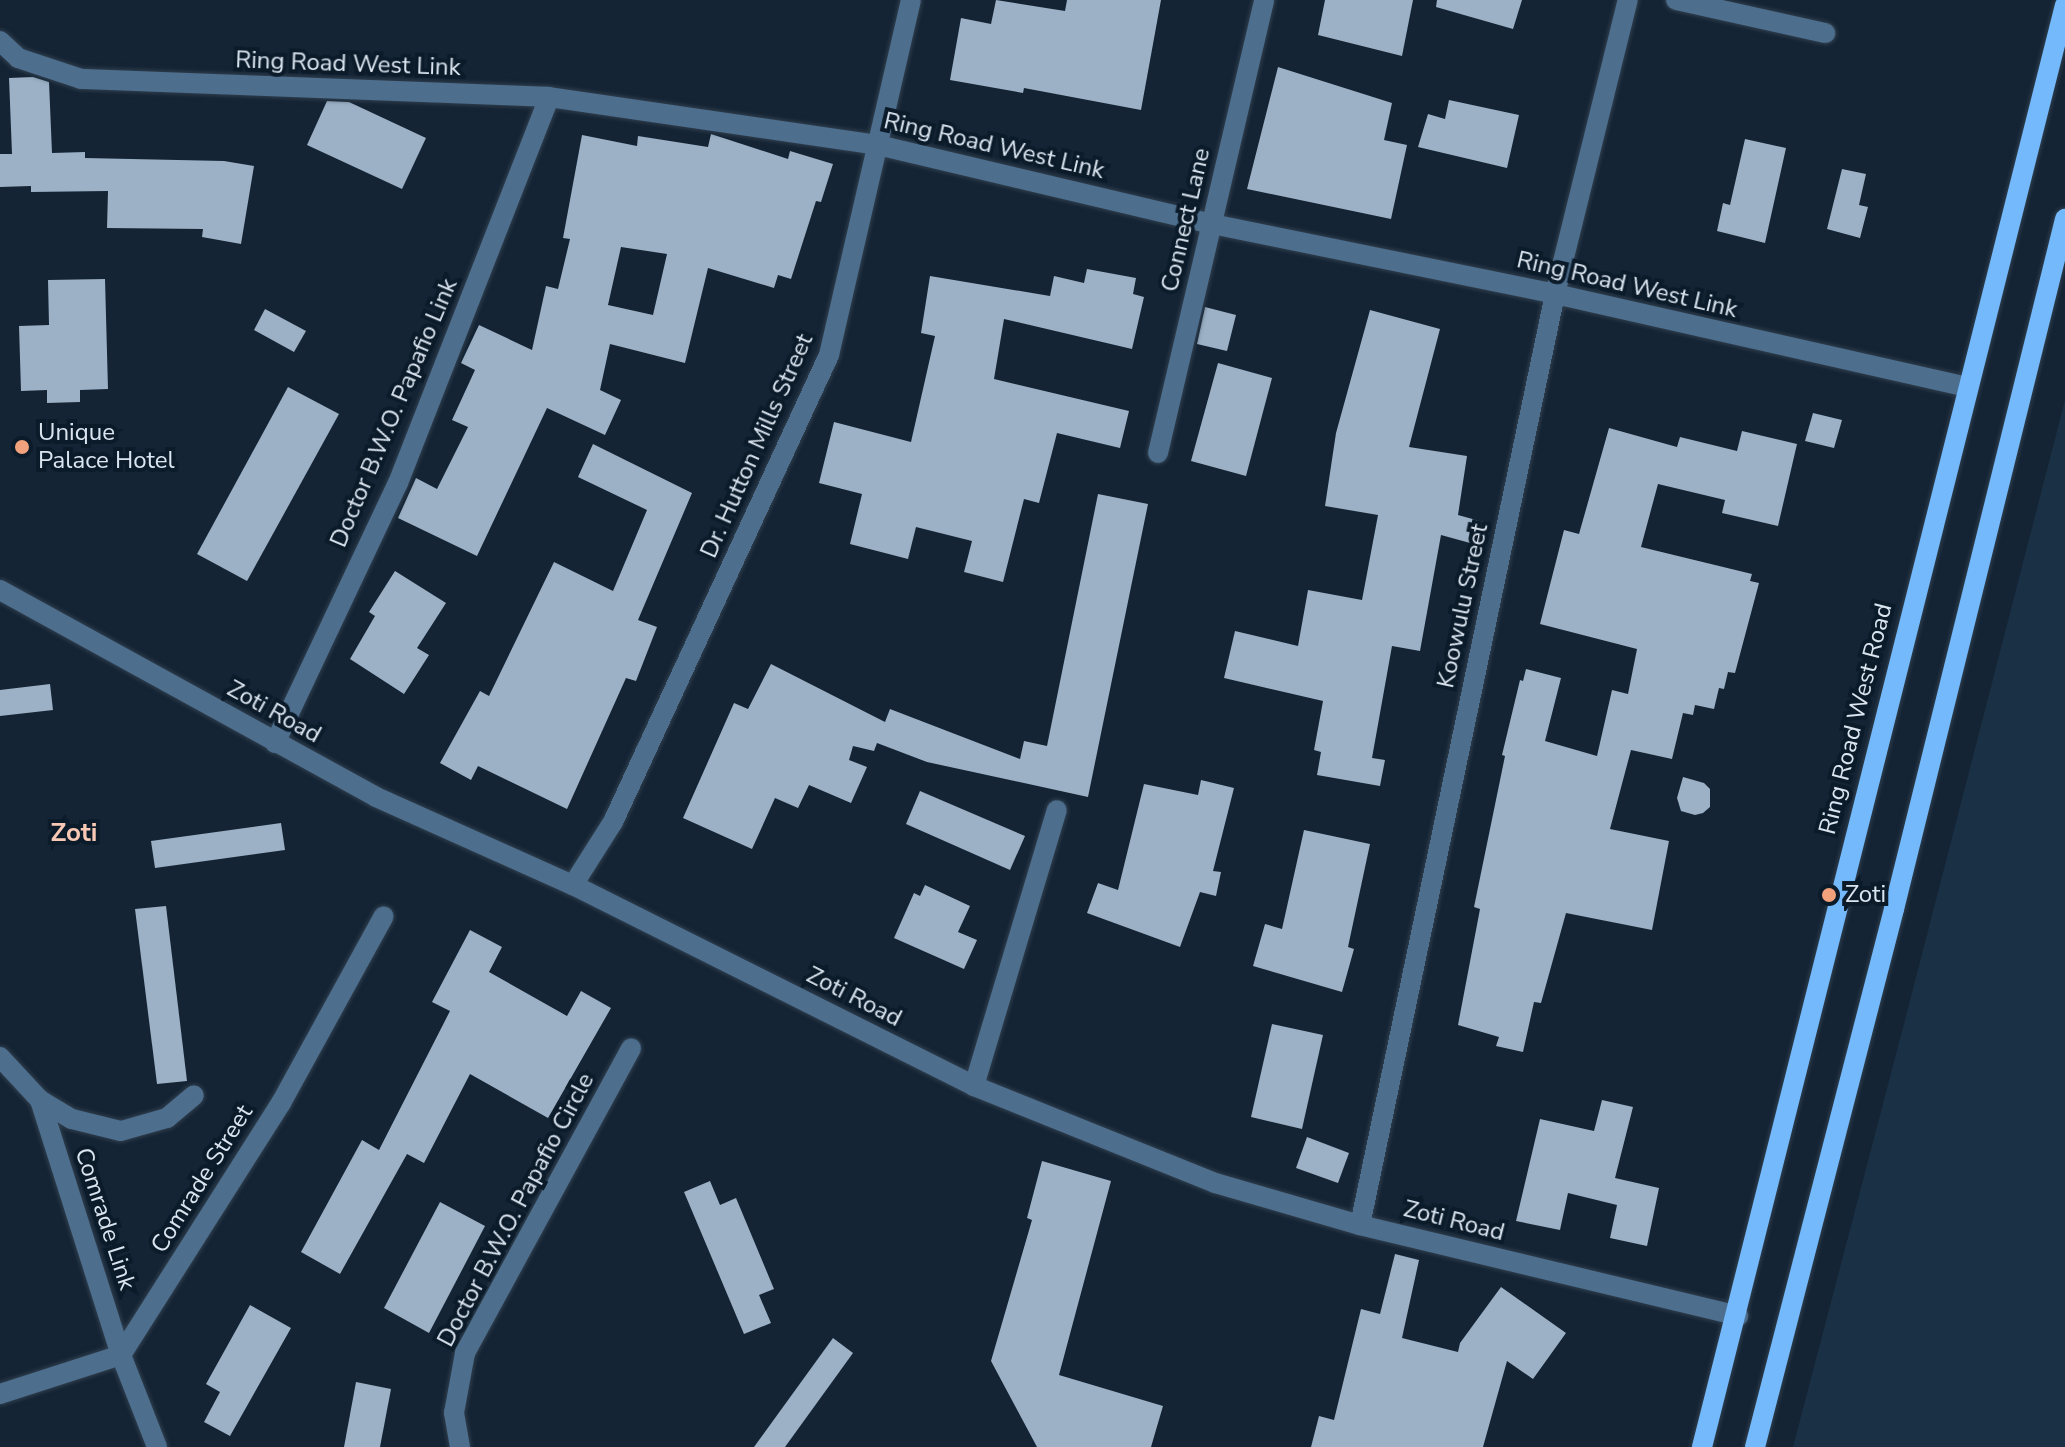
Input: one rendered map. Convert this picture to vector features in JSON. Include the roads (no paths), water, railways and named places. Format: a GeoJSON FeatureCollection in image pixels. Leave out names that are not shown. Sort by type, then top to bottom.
{"type":"FeatureCollection","features":[{"type":"Feature","properties":{"kind":"main road","name":"Ring Road West Road"},"geometry":{"type":"LineString","coordinates":[[1702,1447],[1738,1316],[1846,864],[2065,5]]}},
{"type":"Feature","properties":{"kind":"main road"},"geometry":{"type":"LineString","coordinates":[[1755,1447],[1894,909],[2065,219]]}},
{"type":"Feature","properties":{"kind":"street","name":"Dr. Hutton Mills Street"},"geometry":{"type":"LineString","coordinates":[[573,885],[613,822],[829,355],[911,0]]}},
{"type":"Feature","properties":{"kind":"street","name":"Connect Lane"},"geometry":{"type":"LineString","coordinates":[[1158,453],[1264,0]]}},
{"type":"Feature","properties":{"kind":"street","name":"Koowulu Street"},"geometry":{"type":"LineString","coordinates":[[1360,1225],[1555,294],[1628,0]]}},
{"type":"Feature","properties":{"kind":"street"},"geometry":{"type":"LineString","coordinates":[[1676,0],[1825,33]]}},
{"type":"Feature","properties":{"kind":"street","name":"Ring Road West Link"},"geometry":{"type":"LineString","coordinates":[[0,41],[18,58],[81,79],[549,97],[878,145],[1212,224],[1555,294],[1968,387]]}},
{"type":"Feature","properties":{"kind":"street","name":"Doctor B.W.O. Papafio Link"},"geometry":{"type":"LineString","coordinates":[[275,743],[398,483],[549,97]]}},
{"type":"Feature","properties":{"kind":"street","name":"Zoti Road"},"geometry":{"type":"LineString","coordinates":[[0,590],[376,797],[573,885],[974,1086],[1215,1183],[1360,1225],[1738,1316]]}},
{"type":"Feature","properties":{"kind":"street"},"geometry":{"type":"LineString","coordinates":[[974,1086],[1057,810]]}},
{"type":"Feature","properties":{"kind":"street","name":"Comrade Street"},"geometry":{"type":"LineString","coordinates":[[121,1355],[281,1103],[384,916]]}},
{"type":"Feature","properties":{"kind":"street","name":"Doctor B.W.O. Papafio Circle"},"geometry":{"type":"LineString","coordinates":[[460,1447],[454,1413],[465,1353],[631,1048]]}},
{"type":"Feature","properties":{"kind":"street"},"geometry":{"type":"LineString","coordinates":[[0,1057],[40,1100],[72,1119],[121,1131],[167,1118],[194,1095]]}},
{"type":"Feature","properties":{"kind":"street","name":"Comrade Link"},"geometry":{"type":"LineString","coordinates":[[40,1100],[121,1355]]}},
{"type":"Feature","properties":{"kind":"street"},"geometry":{"type":"LineString","coordinates":[[0,1394],[121,1355],[157,1447]]}},
{"type":"Feature","properties":{"kind":"place","name":"Unique Palace Hotel"},"geometry":{"type":"Point","coordinates":[22,447]}},
{"type":"Feature","properties":{"kind":"place","name":"Zoti"},"geometry":{"type":"Point","coordinates":[1829,895]}},
{"type":"Feature","properties":{"kind":"district","name":"Zoti"},"geometry":{"type":"Point","coordinates":[74,833]}}]}
